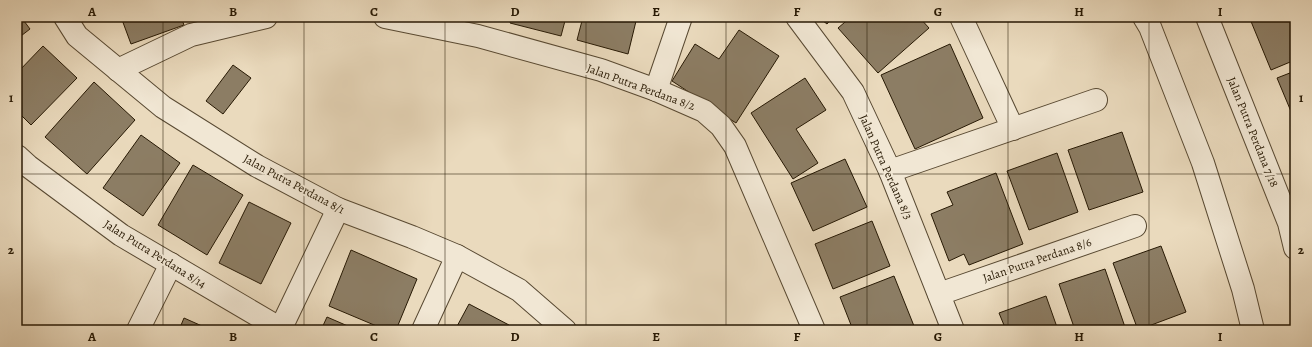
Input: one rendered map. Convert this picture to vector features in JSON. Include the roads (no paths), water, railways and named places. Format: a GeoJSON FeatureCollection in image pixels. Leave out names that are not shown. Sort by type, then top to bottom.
{"type":"FeatureCollection","features":[{"type":"Feature","properties":{"kind":"street","name":"Jalan Putra Perdana 8/1"},"geometry":{"type":"LineString","coordinates":[[65,17],[78,36],[163,107],[257,166],[338,209],[457,256],[519,290],[562,329]]}},
{"type":"Feature","properties":{"kind":"street"},"geometry":{"type":"LineString","coordinates":[[118,70],[191,35],[266,17]]}},
{"type":"Feature","properties":{"kind":"street","name":"Jalan Putra Perdana 8/2"},"geometry":{"type":"LineString","coordinates":[[385,17],[478,36],[601,70],[656,90],[704,111],[721,126],[735,146],[814,330]]}},
{"type":"Feature","properties":{"kind":"street"},"geometry":{"type":"LineString","coordinates":[[656,90],[681,17]]}},
{"type":"Feature","properties":{"kind":"street","name":"Jalan Putra Perdana 8/3"},"geometry":{"type":"LineString","coordinates":[[797,17],[853,92],[890,171],[953,330]]}},
{"type":"Feature","properties":{"kind":"street"},"geometry":{"type":"LineString","coordinates":[[961,17],[1013,129]]}},
{"type":"Feature","properties":{"kind":"street"},"geometry":{"type":"LineString","coordinates":[[1144,17],[1150,27],[1203,163],[1243,289],[1253,330]]}},
{"type":"Feature","properties":{"kind":"street","name":"Jalan Putra Perdana 7/18"},"geometry":{"type":"LineString","coordinates":[[1207,17],[1292,223],[1295,248]]}},
{"type":"Feature","properties":{"kind":"street"},"geometry":{"type":"LineString","coordinates":[[890,171],[1096,100]]}},
{"type":"Feature","properties":{"kind":"street","name":"Jalan Putra Perdana 8/14"},"geometry":{"type":"LineString","coordinates":[[17,156],[28,166],[121,235],[280,329]]}},
{"type":"Feature","properties":{"kind":"street"},"geometry":{"type":"LineString","coordinates":[[280,329],[338,209]]}},
{"type":"Feature","properties":{"kind":"street","name":"Jalan Putra Perdana 8/6"},"geometry":{"type":"LineString","coordinates":[[939,294],[1136,226]]}},
{"type":"Feature","properties":{"kind":"street"},"geometry":{"type":"LineString","coordinates":[[423,330],[457,256]]}},
{"type":"Feature","properties":{"kind":"street"},"geometry":{"type":"LineString","coordinates":[[138,330],[171,264]]}}]}
